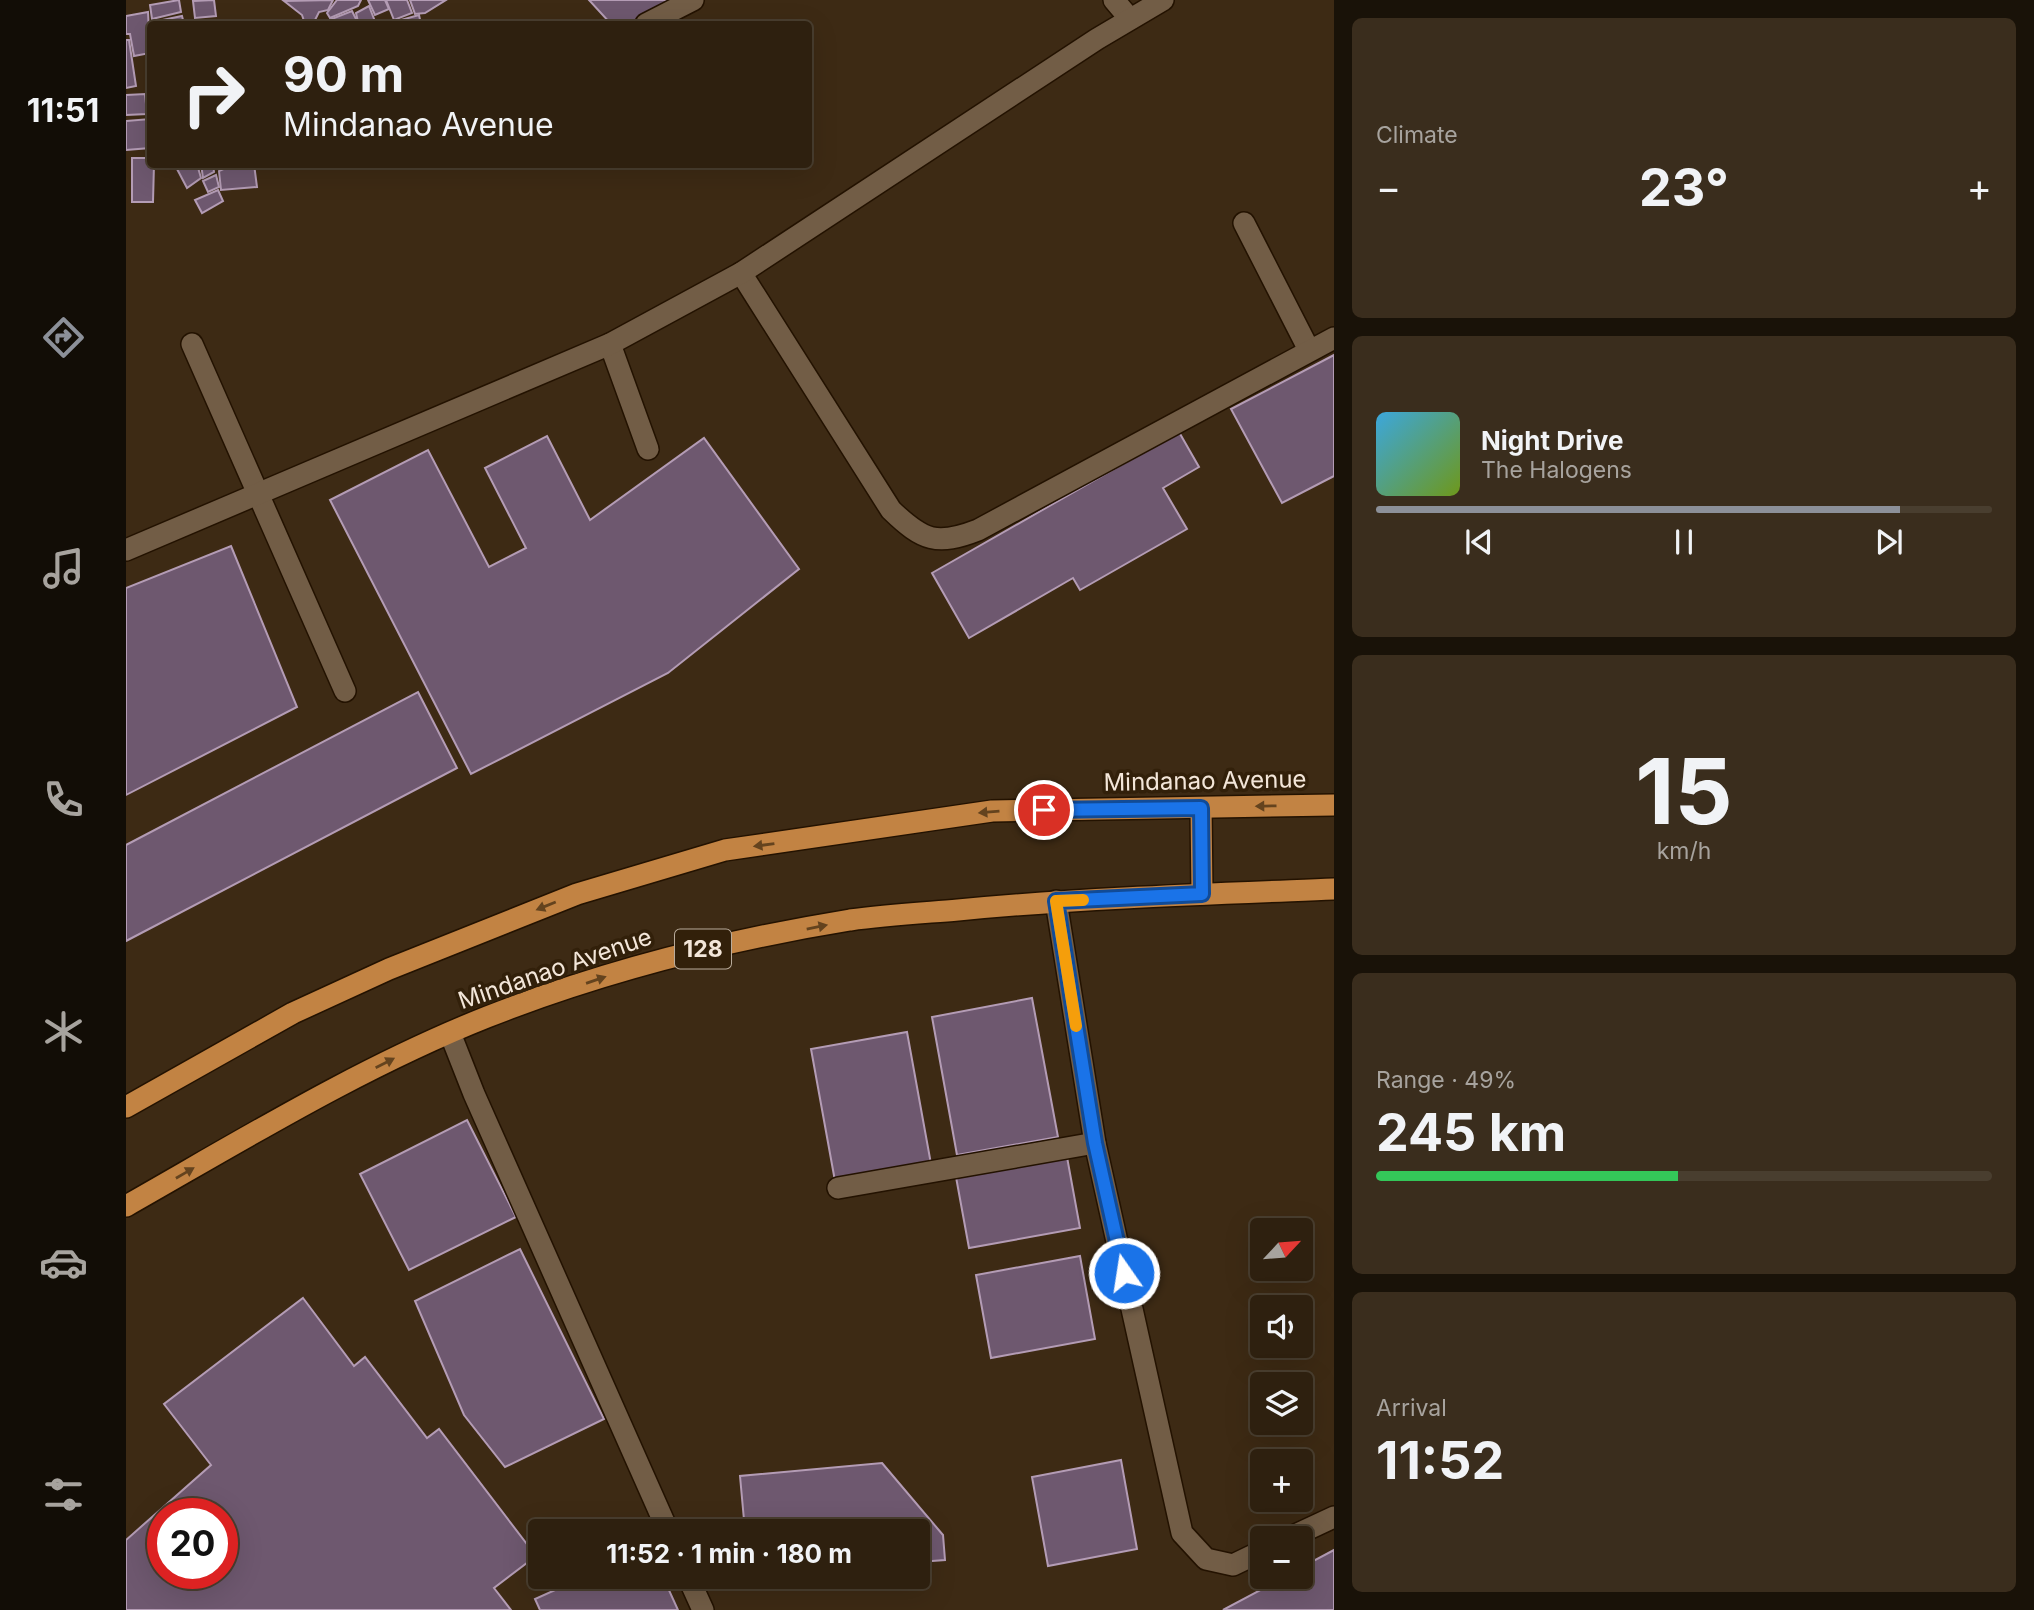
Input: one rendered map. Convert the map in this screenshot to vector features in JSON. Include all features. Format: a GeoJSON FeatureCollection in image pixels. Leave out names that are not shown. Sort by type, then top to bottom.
{"type":"FeatureCollection","features":[{"type":"Feature","properties":{"kind":"main road","name":"Mindanao Avenue"},"geometry":{"type":"LineString","coordinates":[[126,1107],[293,1013],[389,969],[577,894],[725,850],[992,811],[1334,805]]}},
{"type":"Feature","properties":{"kind":"main road"},"geometry":{"type":"LineString","coordinates":[[1201,808],[1202,894]]}},
{"type":"Feature","properties":{"kind":"main road","name":"Mindanao Avenue"},"geometry":{"type":"LineString","coordinates":[[126,1206],[320,1097],[450,1032],[635,966],[725,944],[853,920],[1056,901],[1334,889]]}},
{"type":"Feature","properties":{"kind":"lane"},"geometry":{"type":"LineString","coordinates":[[652,21],[693,0]]}},
{"type":"Feature","properties":{"kind":"lane"},"geometry":{"type":"LineString","coordinates":[[1114,0],[1130,19]]}},
{"type":"Feature","properties":{"kind":"lane"},"geometry":{"type":"LineString","coordinates":[[126,550],[610,344],[741,273],[1163,0]]}},
{"type":"Feature","properties":{"kind":"lane"},"geometry":{"type":"LineString","coordinates":[[1244,223],[1309,351]]}},
{"type":"Feature","properties":{"kind":"lane"},"geometry":{"type":"LineString","coordinates":[[741,273],[891,510],[909,527],[932,539],[953,539],[978,530],[1334,338]]}},
{"type":"Feature","properties":{"kind":"lane"},"geometry":{"type":"LineString","coordinates":[[192,344],[345,691]]}},
{"type":"Feature","properties":{"kind":"lane"},"geometry":{"type":"LineString","coordinates":[[610,344],[648,449]]}},
{"type":"Feature","properties":{"kind":"lane"},"geometry":{"type":"LineString","coordinates":[[1056,901],[1095,1143],[1182,1533],[1206,1559],[1233,1565],[1250,1557]]}},
{"type":"Feature","properties":{"kind":"lane"},"geometry":{"type":"LineString","coordinates":[[450,1032],[474,1094],[663,1519]]}},
{"type":"Feature","properties":{"kind":"lane"},"geometry":{"type":"LineString","coordinates":[[838,1188],[1095,1143]]}},
{"type":"Feature","properties":{"kind":"lane"},"geometry":{"type":"LineString","coordinates":[[1313,1527],[1334,1517]]}},
{"type":"Feature","properties":{"kind":"lane"},"geometry":{"type":"LineString","coordinates":[[693,1589],[703,1610]]}},
{"type":"Feature","properties":{"kind":"building"},"geometry":{"type":"Polygon","coordinates":[[[179,0],[181,12],[152,19],[150,5],[179,0]]]}},
{"type":"Feature","properties":{"kind":"building"},"geometry":{"type":"Polygon","coordinates":[[[214,0],[216,16],[195,18],[193,1],[214,0]]]}},
{"type":"Feature","properties":{"kind":"building"},"geometry":{"type":"Polygon","coordinates":[[[333,0],[328,10],[319,12],[314,21],[304,21],[302,15],[284,1],[333,0]]]}},
{"type":"Feature","properties":{"kind":"building"},"geometry":{"type":"Polygon","coordinates":[[[337,0],[361,0],[358,6],[330,18],[327,13],[337,0]]]}},
{"type":"Feature","properties":{"kind":"building"},"geometry":{"type":"Polygon","coordinates":[[[368,0],[385,0],[389,9],[375,15],[368,0]]]}},
{"type":"Feature","properties":{"kind":"building"},"geometry":{"type":"Polygon","coordinates":[[[386,0],[407,0],[412,13],[394,20],[386,0]]]}},
{"type":"Feature","properties":{"kind":"building"},"geometry":{"type":"Polygon","coordinates":[[[410,0],[446,0],[425,13],[415,14],[410,0]]]}},
{"type":"Feature","properties":{"kind":"building"},"geometry":{"type":"Polygon","coordinates":[[[589,0],[675,0],[637,21],[608,21],[589,0]]]}},
{"type":"Feature","properties":{"kind":"building"},"geometry":{"type":"Polygon","coordinates":[[[369,6],[375,21],[358,21],[356,13],[369,6]]]}},
{"type":"Feature","properties":{"kind":"building"},"geometry":{"type":"Polygon","coordinates":[[[352,11],[357,21],[330,21],[352,11]]]}},
{"type":"Feature","properties":{"kind":"building"},"geometry":{"type":"Polygon","coordinates":[[[148,12],[147,54],[134,56],[130,34],[126,34],[126,16],[148,12]]]}},
{"type":"Feature","properties":{"kind":"building"},"geometry":{"type":"Polygon","coordinates":[[[419,15],[420,21],[397,21],[419,15]]]}},
{"type":"Feature","properties":{"kind":"building"},"geometry":{"type":"Polygon","coordinates":[[[182,16],[183,21],[158,21],[182,16]]]}},
{"type":"Feature","properties":{"kind":"building"},"geometry":{"type":"Polygon","coordinates":[[[126,40],[129,40],[136,86],[126,88],[126,40]]]}},
{"type":"Feature","properties":{"kind":"building"},"geometry":{"type":"Polygon","coordinates":[[[145,94],[147,114],[126,115],[126,95],[145,94]]]}},
{"type":"Feature","properties":{"kind":"building"},"geometry":{"type":"Polygon","coordinates":[[[147,119],[147,148],[126,150],[126,121],[147,119]]]}},
{"type":"Feature","properties":{"kind":"building"},"geometry":{"type":"Polygon","coordinates":[[[132,158],[147,158],[147,168],[154,168],[153,202],[132,202],[132,158]]]}},
{"type":"Feature","properties":{"kind":"building"},"geometry":{"type":"Polygon","coordinates":[[[177,168],[198,168],[201,178],[187,188],[177,168]]]}},
{"type":"Feature","properties":{"kind":"building"},"geometry":{"type":"Polygon","coordinates":[[[202,168],[214,168],[214,172],[203,178],[202,168]]]}},
{"type":"Feature","properties":{"kind":"building"},"geometry":{"type":"Polygon","coordinates":[[[226,168],[255,168],[257,187],[221,190],[219,171],[226,168]]]}},
{"type":"Feature","properties":{"kind":"building"},"geometry":{"type":"Polygon","coordinates":[[[216,175],[219,187],[208,192],[203,181],[216,175]]]}},
{"type":"Feature","properties":{"kind":"building"},"geometry":{"type":"Polygon","coordinates":[[[218,190],[223,201],[202,213],[195,200],[218,190]]]}},
{"type":"Feature","properties":{"kind":"building"},"geometry":{"type":"Polygon","coordinates":[[[1334,355],[1334,476],[1282,503],[1231,409],[1334,355]]]}},
{"type":"Feature","properties":{"kind":"building"},"geometry":{"type":"Polygon","coordinates":[[[1179,432],[1199,467],[1163,488],[1187,529],[1080,590],[1073,578],[969,638],[932,573],[1179,432]]]}},
{"type":"Feature","properties":{"kind":"building"},"geometry":{"type":"Polygon","coordinates":[[[547,436],[590,520],[704,438],[799,569],[668,673],[471,774],[330,500],[428,450],[489,567],[526,548],[485,468],[547,436]]]}},
{"type":"Feature","properties":{"kind":"building"},"geometry":{"type":"Polygon","coordinates":[[[231,546],[297,707],[126,795],[126,588],[231,546]]]}},
{"type":"Feature","properties":{"kind":"building"},"geometry":{"type":"Polygon","coordinates":[[[418,692],[457,768],[126,941],[126,845],[418,692]]]}},
{"type":"Feature","properties":{"kind":"building"},"geometry":{"type":"Polygon","coordinates":[[[1032,998],[1058,1137],[957,1155],[932,1017],[1032,998]]]}},
{"type":"Feature","properties":{"kind":"building"},"geometry":{"type":"Polygon","coordinates":[[[907,1032],[931,1164],[835,1181],[811,1049],[907,1032]]]}},
{"type":"Feature","properties":{"kind":"building"},"geometry":{"type":"Polygon","coordinates":[[[467,1120],[516,1217],[409,1270],[360,1174],[467,1120]]]}},
{"type":"Feature","properties":{"kind":"building"},"geometry":{"type":"Polygon","coordinates":[[[1067,1157],[1080,1228],[969,1248],[956,1177],[1067,1157]]]}},
{"type":"Feature","properties":{"kind":"building"},"geometry":{"type":"Polygon","coordinates":[[[520,1249],[604,1419],[505,1467],[464,1415],[415,1301],[520,1249]]]}},
{"type":"Feature","properties":{"kind":"building"},"geometry":{"type":"Polygon","coordinates":[[[1080,1256],[1095,1339],[991,1358],[976,1275],[1080,1256]]]}},
{"type":"Feature","properties":{"kind":"building"},"geometry":{"type":"Polygon","coordinates":[[[303,1298],[354,1366],[365,1357],[427,1438],[439,1429],[528,1546],[528,1562],[494,1588],[511,1610],[126,1610],[126,1540],[147,1521],[147,1589],[238,1589],[238,1498],[174,1498],[211,1465],[164,1404],[303,1298]]]}},
{"type":"Feature","properties":{"kind":"building"},"geometry":{"type":"Polygon","coordinates":[[[1121,1460],[1137,1549],[1048,1566],[1032,1477],[1121,1460]]]}},
{"type":"Feature","properties":{"kind":"building"},"geometry":{"type":"Polygon","coordinates":[[[882,1463],[929,1519],[744,1519],[740,1476],[882,1463]]]}},
{"type":"Feature","properties":{"kind":"building"},"geometry":{"type":"Polygon","coordinates":[[[930,1520],[943,1535],[945,1560],[930,1561],[930,1520]]]}},
{"type":"Feature","properties":{"kind":"building"},"geometry":{"type":"Polygon","coordinates":[[[1334,1550],[1334,1610],[1223,1610],[1262,1589],[1313,1589],[1313,1561],[1334,1550]]]}},
{"type":"Feature","properties":{"kind":"building"},"geometry":{"type":"Polygon","coordinates":[[[557,1589],[668,1589],[678,1610],[540,1610],[535,1599],[557,1589]]]}},
{"type":"Feature","properties":{"kind":"slow traffic"},"geometry":{"type":"LineString","coordinates":[[1076,1026],[1056,901],[1083,900]]}},
{"type":"Feature","properties":{"kind":"route"},"geometry":{"type":"LineString","coordinates":[[1044,810],[1201,808],[1202,894],[1056,901],[1095,1143],[1124,1273]]}}]}
